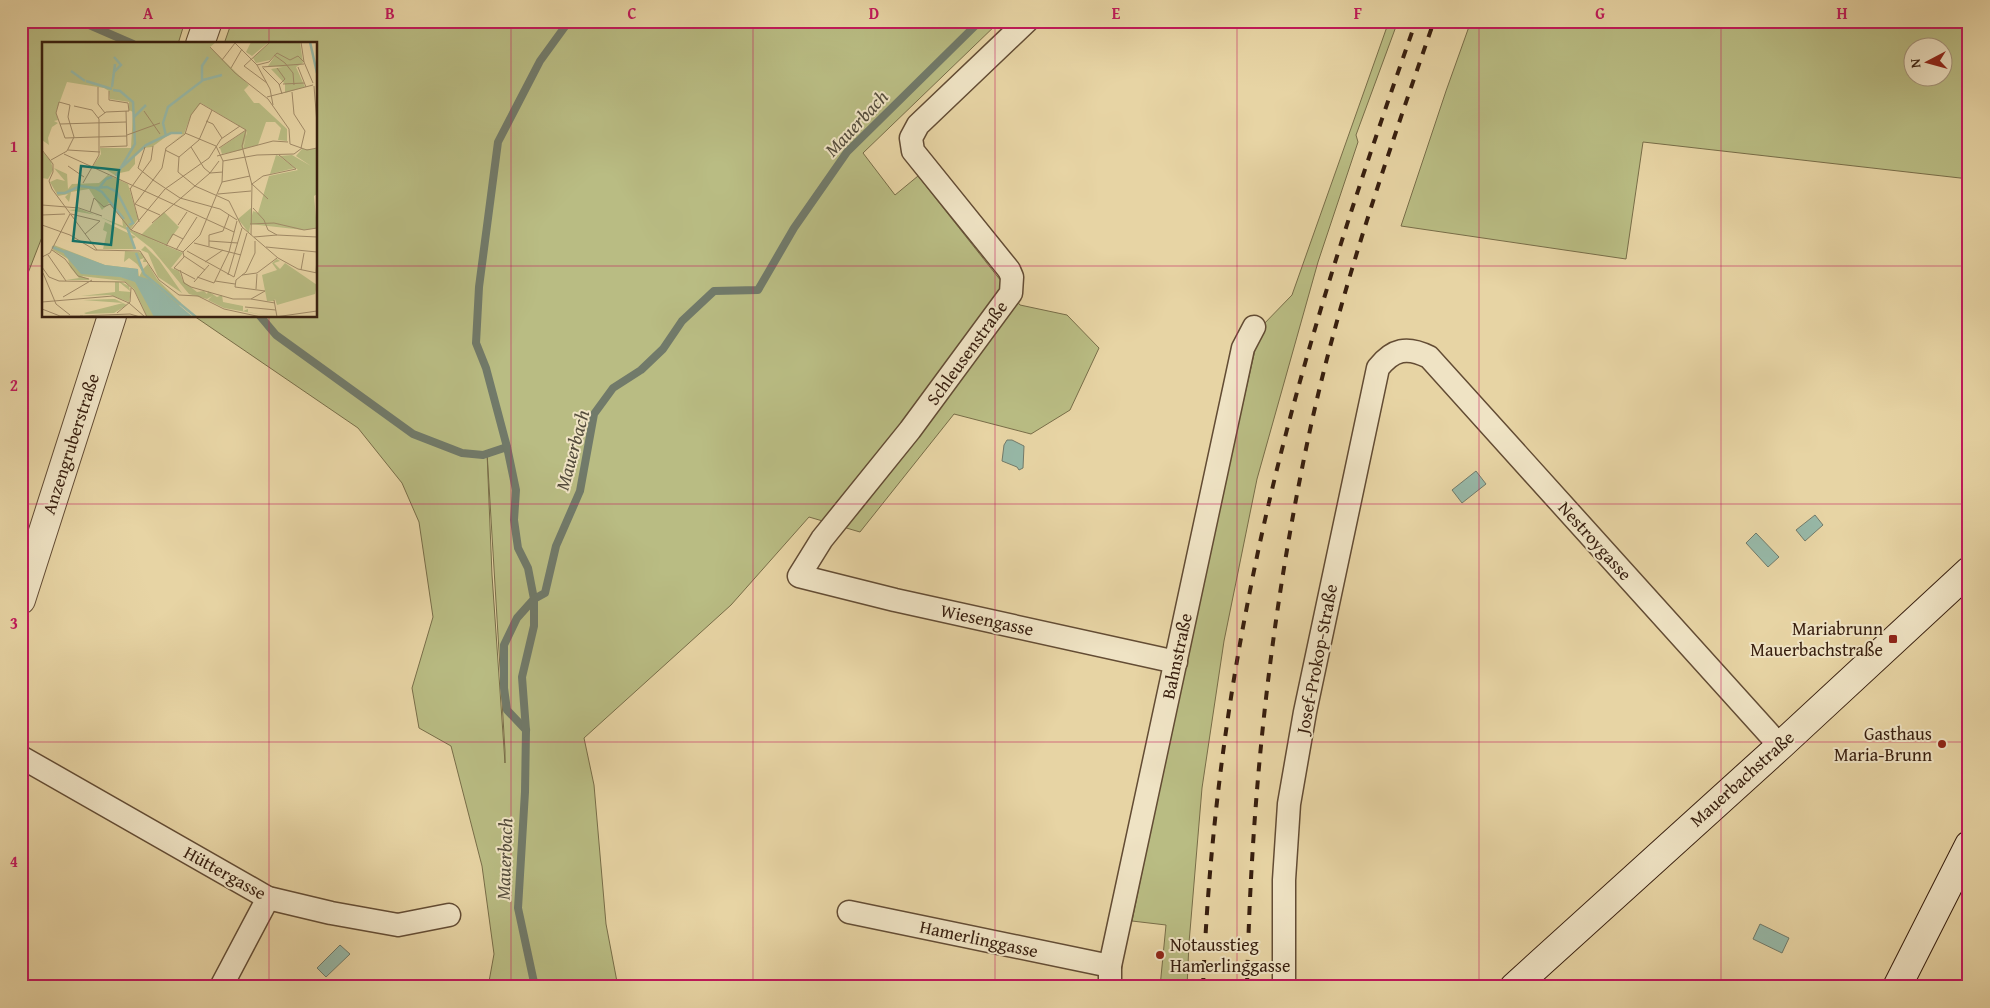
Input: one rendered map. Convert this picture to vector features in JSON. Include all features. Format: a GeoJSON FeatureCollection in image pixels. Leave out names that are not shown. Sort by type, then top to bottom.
{"type":"FeatureCollection","features":[{"type":"Feature","properties":{"kind":"main road"},"geometry":{"type":"LineString","coordinates":[[201,42],[208,21]]}},
{"type":"Feature","properties":{"kind":"main road","name":"Anzengruberstraße"},"geometry":{"type":"LineString","coordinates":[[21,600],[111,318]]}},
{"type":"Feature","properties":{"kind":"main road","name":"Mauerbachstraße"},"geometry":{"type":"LineString","coordinates":[[1514,987],[1780,746],[1969,570]]}},
{"type":"Feature","properties":{"kind":"main road"},"geometry":{"type":"LineString","coordinates":[[1897,987],[1969,845]]}},
{"type":"Feature","properties":{"kind":"street","name":"Schleusenstraße"},"geometry":{"type":"LineString","coordinates":[[799,576],[822,538],[910,430],[1011,293],[1012,277],[1009,270],[913,151],[911,138],[918,125],[1027,21]]}},
{"type":"Feature","properties":{"kind":"street","name":"Bahnstraße"},"geometry":{"type":"LineString","coordinates":[[1110,976],[1243,348],[1254,327]]}},
{"type":"Feature","properties":{"kind":"street","name":"Nestroygasse"},"geometry":{"type":"LineString","coordinates":[[1404,350],[1416,351],[1429,357],[1780,746]]}},
{"type":"Feature","properties":{"kind":"street","name":"Josef-Prokop-Straße"},"geometry":{"type":"LineString","coordinates":[[1284,987],[1284,870],[1290,804],[1305,712],[1378,368],[1386,357],[1404,350]]}},
{"type":"Feature","properties":{"kind":"street","name":"Wiesengasse"},"geometry":{"type":"LineString","coordinates":[[799,576],[905,602],[1176,662]]}},
{"type":"Feature","properties":{"kind":"street","name":"Hüttergasse"},"geometry":{"type":"LineString","coordinates":[[21,757],[268,898],[331,913],[398,925],[449,915]]}},
{"type":"Feature","properties":{"kind":"street"},"geometry":{"type":"LineString","coordinates":[[220,987],[268,898]]}},
{"type":"Feature","properties":{"kind":"street","name":"Hamerlinggasse"},"geometry":{"type":"LineString","coordinates":[[848,912],[1110,976]]}},
{"type":"Feature","properties":{"kind":"green space"},"geometry":{"type":"Polygon","coordinates":[[[21,21],[185,21],[179,42],[42,42],[42,237],[21,291],[21,21]]]}},
{"type":"Feature","properties":{"kind":"green space"},"geometry":{"type":"Polygon","coordinates":[[[232,21],[1000,21],[863,153],[895,195],[918,176],[1020,305],[1067,315],[1099,348],[1070,410],[1031,434],[954,414],[860,532],[809,517],[731,605],[584,738],[594,785],[606,924],[618,987],[488,987],[494,954],[482,866],[451,746],[419,728],[412,688],[433,617],[419,522],[402,483],[358,428],[197,318],[318,318],[318,42],[225,42],[232,21]],[[487,452],[492,575],[505,763],[505,751],[487,452]]]}},
{"type":"Feature","properties":{"kind":"green space"},"geometry":{"type":"Polygon","coordinates":[[[1389,21],[1398,21],[1356,135],[1358,142],[1318,262],[1257,479],[1224,641],[1202,788],[1187,987],[1160,987],[1166,925],[1132,921],[1193,621],[1260,328],[1292,295],[1389,21]]]}},
{"type":"Feature","properties":{"kind":"green space"},"geometry":{"type":"Polygon","coordinates":[[[1471,21],[1969,21],[1969,179],[1643,142],[1626,259],[1401,226],[1471,21]]]}},
{"type":"Feature","properties":{"kind":"shaded area"},"geometry":{"type":"Polygon","coordinates":[[[1007,440],[1012,440],[1024,446],[1023,468],[1019,470],[1017,467],[1002,461],[1004,445],[1007,440]]]}},
{"type":"Feature","properties":{"kind":"shaded area"},"geometry":{"type":"Polygon","coordinates":[[[1476,471],[1486,484],[1462,503],[1452,490],[1476,471]]]}},
{"type":"Feature","properties":{"kind":"shaded area"},"geometry":{"type":"Polygon","coordinates":[[[1815,515],[1823,525],[1805,541],[1796,530],[1815,515]]]}},
{"type":"Feature","properties":{"kind":"shaded area"},"geometry":{"type":"Polygon","coordinates":[[[1756,533],[1779,557],[1768,567],[1746,543],[1756,533]]]}},
{"type":"Feature","properties":{"kind":"shaded area"},"geometry":{"type":"Polygon","coordinates":[[[1760,924],[1789,938],[1782,953],[1753,939],[1760,924]]]}},
{"type":"Feature","properties":{"kind":"shaded area"},"geometry":{"type":"Polygon","coordinates":[[[340,945],[350,954],[326,977],[317,968],[340,945]]]}},
{"type":"Feature","properties":{"kind":"waterway"},"geometry":{"type":"LineString","coordinates":[[80,21],[128,42]]}},
{"type":"Feature","properties":{"kind":"waterway"},"geometry":{"type":"LineString","coordinates":[[526,730],[507,710],[504,688],[504,645],[517,618],[534,599],[528,568],[518,548],[514,520],[516,490],[507,447],[486,368],[476,343],[479,287],[498,142],[540,61],[569,21]]}},
{"type":"Feature","properties":{"kind":"waterway","name":"Mauerbach"},"geometry":{"type":"LineString","coordinates":[[535,987],[518,908],[525,792],[526,730],[522,677],[534,626],[534,599],[545,593],[556,546],[580,491],[594,414],[613,388],[641,370],[663,349],[682,321],[714,291],[758,290],[794,228],[847,152],[980,21]]}},
{"type":"Feature","properties":{"kind":"waterway"},"geometry":{"type":"LineString","coordinates":[[262,318],[276,335],[413,434],[462,453],[483,455],[507,447]]}},
{"type":"Feature","properties":{"kind":"railway"},"geometry":{"type":"LineString","coordinates":[[1203,987],[1213,841],[1224,745],[1239,649],[1263,527],[1300,381],[1321,308],[1343,236],[1416,21]]}},
{"type":"Feature","properties":{"kind":"railway"},"geometry":{"type":"LineString","coordinates":[[1247,987],[1253,849],[1264,714],[1282,579],[1307,444],[1319,390],[1348,284],[1381,178],[1434,21]]}},
{"type":"Feature","properties":{"kind":"place","name":"Mariabrunn Mauerbachstraße"},"geometry":{"type":"Point","coordinates":[1893,639]}},
{"type":"Feature","properties":{"kind":"place","name":"Gasthaus Maria-Brunn"},"geometry":{"type":"Point","coordinates":[1942,744]}},
{"type":"Feature","properties":{"kind":"place","name":"Notausstieg Hamerlinggasse"},"geometry":{"type":"Point","coordinates":[1160,955]}}]}
